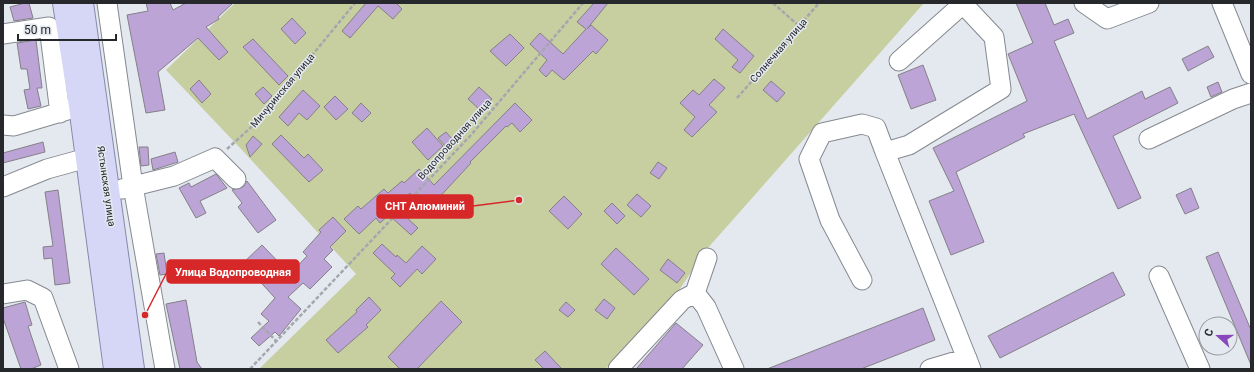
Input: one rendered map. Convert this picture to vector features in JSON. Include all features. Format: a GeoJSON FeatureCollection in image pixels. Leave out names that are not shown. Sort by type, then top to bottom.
{"type":"FeatureCollection","features":[{"type":"Feature","properties":{"kind":"main road","name":"Ястынская улица"},"geometry":{"type":"LineString","coordinates":[[77,5],[70,110],[87,158],[115,369]]}},
{"type":"Feature","properties":{"kind":"main road","name":"Ястынская улица"},"geometry":{"type":"LineString","coordinates":[[77,5],[108,193],[132,369]]}},
{"type":"Feature","properties":{"kind":"street"},"geometry":{"type":"LineString","coordinates":[[1084,3],[1107,19],[1149,3]]}},
{"type":"Feature","properties":{"kind":"street"},"geometry":{"type":"LineString","coordinates":[[1222,3],[1251,74]]}},
{"type":"Feature","properties":{"kind":"street"},"geometry":{"type":"LineString","coordinates":[[77,5],[109,4],[133,186],[165,369]]}},
{"type":"Feature","properties":{"kind":"street"},"geometry":{"type":"LineString","coordinates":[[885,152],[910,145],[1001,89],[994,37],[963,4],[899,61]]}},
{"type":"Feature","properties":{"kind":"street"},"geometry":{"type":"LineString","coordinates":[[3,34],[49,27],[70,110],[14,126],[3,125]]}},
{"type":"Feature","properties":{"kind":"street"},"geometry":{"type":"LineString","coordinates":[[1149,139],[1233,99],[1251,93]]}},
{"type":"Feature","properties":{"kind":"street"},"geometry":{"type":"LineString","coordinates":[[862,280],[830,220],[809,159],[822,133],[862,124],[876,128],[969,363],[930,369]]}},
{"type":"Feature","properties":{"kind":"street"},"geometry":{"type":"LineString","coordinates":[[3,187],[47,168],[87,158]]}},
{"type":"Feature","properties":{"kind":"street"},"geometry":{"type":"LineString","coordinates":[[108,193],[174,176],[215,158],[236,179]]}},
{"type":"Feature","properties":{"kind":"street"},"geometry":{"type":"LineString","coordinates":[[618,369],[688,297],[707,258]]}},
{"type":"Feature","properties":{"kind":"street"},"geometry":{"type":"LineString","coordinates":[[1159,276],[1200,369]]}},
{"type":"Feature","properties":{"kind":"street"},"geometry":{"type":"LineString","coordinates":[[3,294],[27,290],[43,298],[69,369]]}},
{"type":"Feature","properties":{"kind":"street"},"geometry":{"type":"LineString","coordinates":[[688,297],[706,307],[734,369]]}},
{"type":"Feature","properties":{"kind":"path","name":"Мичуринская улица"},"geometry":{"type":"LineString","coordinates":[[215,158],[258,121],[354,3]]}},
{"type":"Feature","properties":{"kind":"path","name":"Водопроводная улица"},"geometry":{"type":"LineString","coordinates":[[250,369],[471,135],[583,3]]}},
{"type":"Feature","properties":{"kind":"path"},"geometry":{"type":"LineString","coordinates":[[773,3],[799,26]]}},
{"type":"Feature","properties":{"kind":"path","name":"Солнечная улица"},"geometry":{"type":"LineString","coordinates":[[737,98],[819,3]]}},
{"type":"Feature","properties":{"kind":"path"},"geometry":{"type":"LineString","coordinates":[[258,322],[277,342]]}},
{"type":"Feature","properties":{"kind":"green space"},"geometry":{"type":"Polygon","coordinates":[[[235,3],[924,3],[707,249],[677,293],[605,369],[259,369],[356,274],[166,70],[235,3]]]}},
{"type":"Feature","properties":{"kind":"building"},"geometry":{"type":"Polygon","coordinates":[[[29,3],[33,18],[14,21],[10,7],[29,3]]]}},
{"type":"Feature","properties":{"kind":"building"},"geometry":{"type":"Polygon","coordinates":[[[146,3],[170,3],[173,10],[186,3],[233,3],[218,17],[219,19],[206,27],[228,52],[219,60],[198,38],[158,72],[165,110],[146,113],[127,15],[148,11],[146,3]]]}},
{"type":"Feature","properties":{"kind":"building"},"geometry":{"type":"Polygon","coordinates":[[[366,3],[396,3],[402,9],[393,19],[378,6],[350,38],[342,31],[366,3]]]}},
{"type":"Feature","properties":{"kind":"building"},"geometry":{"type":"Polygon","coordinates":[[[594,3],[608,3],[587,29],[591,25],[608,40],[596,54],[593,51],[564,80],[552,70],[546,77],[539,70],[547,60],[530,44],[540,33],[563,54],[586,29],[577,22],[594,3]]]}},
{"type":"Feature","properties":{"kind":"building"},"geometry":{"type":"Polygon","coordinates":[[[1016,3],[1045,3],[1054,25],[1068,19],[1074,33],[1054,41],[1087,119],[1142,91],[1145,99],[1170,87],[1178,103],[1113,136],[1141,198],[1118,209],[1074,114],[1023,134],[1025,137],[956,172],[984,242],[951,255],[929,201],[954,191],[933,148],[1027,101],[1008,54],[1033,43],[1016,3]]]}},
{"type":"Feature","properties":{"kind":"building"},"geometry":{"type":"Polygon","coordinates":[[[292,18],[306,33],[295,44],[281,29],[292,18]]]}},
{"type":"Feature","properties":{"kind":"building"},"geometry":{"type":"Polygon","coordinates":[[[723,29],[754,56],[740,73],[732,67],[738,60],[715,39],[723,29]]]}},
{"type":"Feature","properties":{"kind":"building"},"geometry":{"type":"Polygon","coordinates":[[[510,34],[524,48],[506,66],[490,51],[510,34]]]}},
{"type":"Feature","properties":{"kind":"building"},"geometry":{"type":"Polygon","coordinates":[[[253,39],[288,76],[279,85],[243,47],[253,39]]]}},
{"type":"Feature","properties":{"kind":"building"},"geometry":{"type":"Polygon","coordinates":[[[36,40],[42,88],[37,88],[41,106],[28,109],[24,90],[30,89],[27,69],[21,69],[17,43],[36,40]]]}},
{"type":"Feature","properties":{"kind":"building"},"geometry":{"type":"Polygon","coordinates":[[[1208,46],[1214,57],[1188,71],[1182,59],[1208,46]]]}},
{"type":"Feature","properties":{"kind":"building"},"geometry":{"type":"Polygon","coordinates":[[[923,65],[936,100],[911,109],[898,75],[923,65]]]}},
{"type":"Feature","properties":{"kind":"building"},"geometry":{"type":"Polygon","coordinates":[[[714,79],[725,88],[709,105],[717,112],[692,137],[684,130],[695,117],[680,103],[693,90],[699,95],[714,79]]]}},
{"type":"Feature","properties":{"kind":"building"},"geometry":{"type":"Polygon","coordinates":[[[199,80],[211,94],[202,103],[190,89],[199,80]]]}},
{"type":"Feature","properties":{"kind":"building"},"geometry":{"type":"Polygon","coordinates":[[[771,81],[785,93],[777,102],[763,90],[771,81]]]}},
{"type":"Feature","properties":{"kind":"building"},"geometry":{"type":"Polygon","coordinates":[[[1218,82],[1222,92],[1211,97],[1207,87],[1218,82]]]}},
{"type":"Feature","properties":{"kind":"building"},"geometry":{"type":"Polygon","coordinates":[[[263,87],[272,96],[264,104],[255,94],[263,87]]]}},
{"type":"Feature","properties":{"kind":"building"},"geometry":{"type":"Polygon","coordinates":[[[479,87],[492,99],[480,110],[468,99],[479,87]]]}},
{"type":"Feature","properties":{"kind":"building"},"geometry":{"type":"Polygon","coordinates":[[[303,90],[320,106],[307,120],[299,113],[288,126],[279,117],[303,90]]]}},
{"type":"Feature","properties":{"kind":"building"},"geometry":{"type":"Polygon","coordinates":[[[335,96],[348,109],[336,120],[324,107],[335,96]]]}},
{"type":"Feature","properties":{"kind":"building"},"geometry":{"type":"Polygon","coordinates":[[[361,103],[371,113],[362,122],[352,113],[361,103]]]}},
{"type":"Feature","properties":{"kind":"building"},"geometry":{"type":"Polygon","coordinates":[[[515,103],[532,120],[520,132],[512,123],[507,127],[506,126],[470,162],[471,163],[434,203],[438,207],[431,214],[410,193],[394,206],[418,228],[411,235],[389,215],[380,223],[376,218],[359,234],[344,219],[358,206],[361,209],[384,189],[388,193],[402,181],[404,183],[419,169],[434,185],[515,103]]]}},
{"type":"Feature","properties":{"kind":"building"},"geometry":{"type":"Polygon","coordinates":[[[427,128],[443,146],[428,160],[412,142],[427,128]]]}},
{"type":"Feature","properties":{"kind":"building"},"geometry":{"type":"Polygon","coordinates":[[[446,132],[452,139],[445,146],[438,138],[446,132]]]}},
{"type":"Feature","properties":{"kind":"building"},"geometry":{"type":"Polygon","coordinates":[[[281,135],[304,158],[308,154],[323,170],[309,182],[272,144],[281,135]]]}},
{"type":"Feature","properties":{"kind":"building"},"geometry":{"type":"Polygon","coordinates":[[[253,136],[262,144],[250,157],[246,145],[253,136]]]}},
{"type":"Feature","properties":{"kind":"building"},"geometry":{"type":"Polygon","coordinates":[[[43,142],[45,152],[3,163],[3,153],[43,142]]]}},
{"type":"Feature","properties":{"kind":"building"},"geometry":{"type":"Polygon","coordinates":[[[139,147],[148,147],[149,165],[141,166],[139,147]]]}},
{"type":"Feature","properties":{"kind":"building"},"geometry":{"type":"Polygon","coordinates":[[[175,152],[178,162],[153,170],[151,159],[175,152]]]}},
{"type":"Feature","properties":{"kind":"building"},"geometry":{"type":"Polygon","coordinates":[[[658,162],[667,168],[659,179],[650,173],[658,162]]]}},
{"type":"Feature","properties":{"kind":"building"},"geometry":{"type":"Polygon","coordinates":[[[216,174],[227,188],[200,201],[206,213],[196,218],[179,188],[189,183],[191,187],[216,174]]]}},
{"type":"Feature","properties":{"kind":"building"},"geometry":{"type":"Polygon","coordinates":[[[247,181],[276,220],[258,233],[238,207],[242,203],[232,190],[243,187],[247,181]]]}},
{"type":"Feature","properties":{"kind":"building"},"geometry":{"type":"Polygon","coordinates":[[[1191,188],[1199,208],[1185,214],[1176,195],[1191,188]]]}},
{"type":"Feature","properties":{"kind":"building"},"geometry":{"type":"Polygon","coordinates":[[[58,190],[70,283],[55,285],[52,258],[44,259],[43,247],[53,246],[45,192],[58,190]]]}},
{"type":"Feature","properties":{"kind":"building"},"geometry":{"type":"Polygon","coordinates":[[[637,194],[651,206],[641,217],[627,205],[637,194]]]}},
{"type":"Feature","properties":{"kind":"building"},"geometry":{"type":"Polygon","coordinates":[[[564,196],[582,214],[568,229],[549,211],[564,196]]]}},
{"type":"Feature","properties":{"kind":"building"},"geometry":{"type":"Polygon","coordinates":[[[612,203],[625,216],[617,224],[604,211],[612,203]]]}},
{"type":"Feature","properties":{"kind":"building"},"geometry":{"type":"Polygon","coordinates":[[[333,217],[346,231],[330,247],[333,250],[324,259],[332,267],[310,289],[303,283],[288,297],[301,309],[279,336],[275,332],[259,346],[251,338],[269,321],[261,314],[275,298],[243,263],[262,245],[290,274],[307,256],[303,252],[321,232],[319,230],[333,217]]]}},
{"type":"Feature","properties":{"kind":"building"},"geometry":{"type":"Polygon","coordinates":[[[382,244],[396,257],[397,255],[406,263],[422,246],[436,259],[422,274],[417,269],[400,287],[391,278],[395,274],[373,253],[382,244]]]}},
{"type":"Feature","properties":{"kind":"building"},"geometry":{"type":"Polygon","coordinates":[[[616,248],[649,279],[634,295],[601,264],[616,248]]]}},
{"type":"Feature","properties":{"kind":"building"},"geometry":{"type":"Polygon","coordinates":[[[1218,252],[1251,330],[1251,365],[1238,334],[1238,316],[1231,316],[1206,257],[1218,252]]]}},
{"type":"Feature","properties":{"kind":"building"},"geometry":{"type":"Polygon","coordinates":[[[164,253],[167,274],[160,275],[156,254],[164,253]]]}},
{"type":"Feature","properties":{"kind":"building"},"geometry":{"type":"Polygon","coordinates":[[[668,259],[685,273],[677,283],[660,270],[668,259]]]}},
{"type":"Feature","properties":{"kind":"building"},"geometry":{"type":"Polygon","coordinates":[[[1113,272],[1125,295],[1000,358],[988,336],[1113,272]]]}},
{"type":"Feature","properties":{"kind":"building"},"geometry":{"type":"Polygon","coordinates":[[[369,297],[381,310],[366,325],[368,327],[338,353],[326,340],[357,312],[356,310],[369,297]]]}},
{"type":"Feature","properties":{"kind":"building"},"geometry":{"type":"Polygon","coordinates":[[[604,299],[615,308],[607,319],[595,310],[604,299]]]}},
{"type":"Feature","properties":{"kind":"building"},"geometry":{"type":"Polygon","coordinates":[[[186,300],[197,362],[202,369],[180,369],[166,304],[186,300]]]}},
{"type":"Feature","properties":{"kind":"building"},"geometry":{"type":"Polygon","coordinates":[[[441,301],[462,322],[417,369],[400,369],[388,357],[441,301]]]}},
{"type":"Feature","properties":{"kind":"building"},"geometry":{"type":"Polygon","coordinates":[[[25,302],[32,325],[28,326],[41,365],[31,369],[21,369],[3,318],[3,308],[25,302]]]}},
{"type":"Feature","properties":{"kind":"building"},"geometry":{"type":"Polygon","coordinates":[[[566,302],[575,310],[568,317],[559,310],[566,302]]]}},
{"type":"Feature","properties":{"kind":"building"},"geometry":{"type":"Polygon","coordinates":[[[923,308],[935,340],[861,369],[767,369],[923,308]]]}},
{"type":"Feature","properties":{"kind":"building"},"geometry":{"type":"Polygon","coordinates":[[[676,323],[703,345],[682,369],[636,369],[676,323]]]}},
{"type":"Feature","properties":{"kind":"building"},"geometry":{"type":"Polygon","coordinates":[[[545,351],[562,369],[544,369],[535,360],[545,351]]]}},
{"type":"Feature","properties":{"kind":"place","name":"СНТ Алюминий"},"geometry":{"type":"Point","coordinates":[519,200]}},
{"type":"Feature","properties":{"kind":"place","name":"Улица Водопроводная"},"geometry":{"type":"Point","coordinates":[145,315]}}]}
